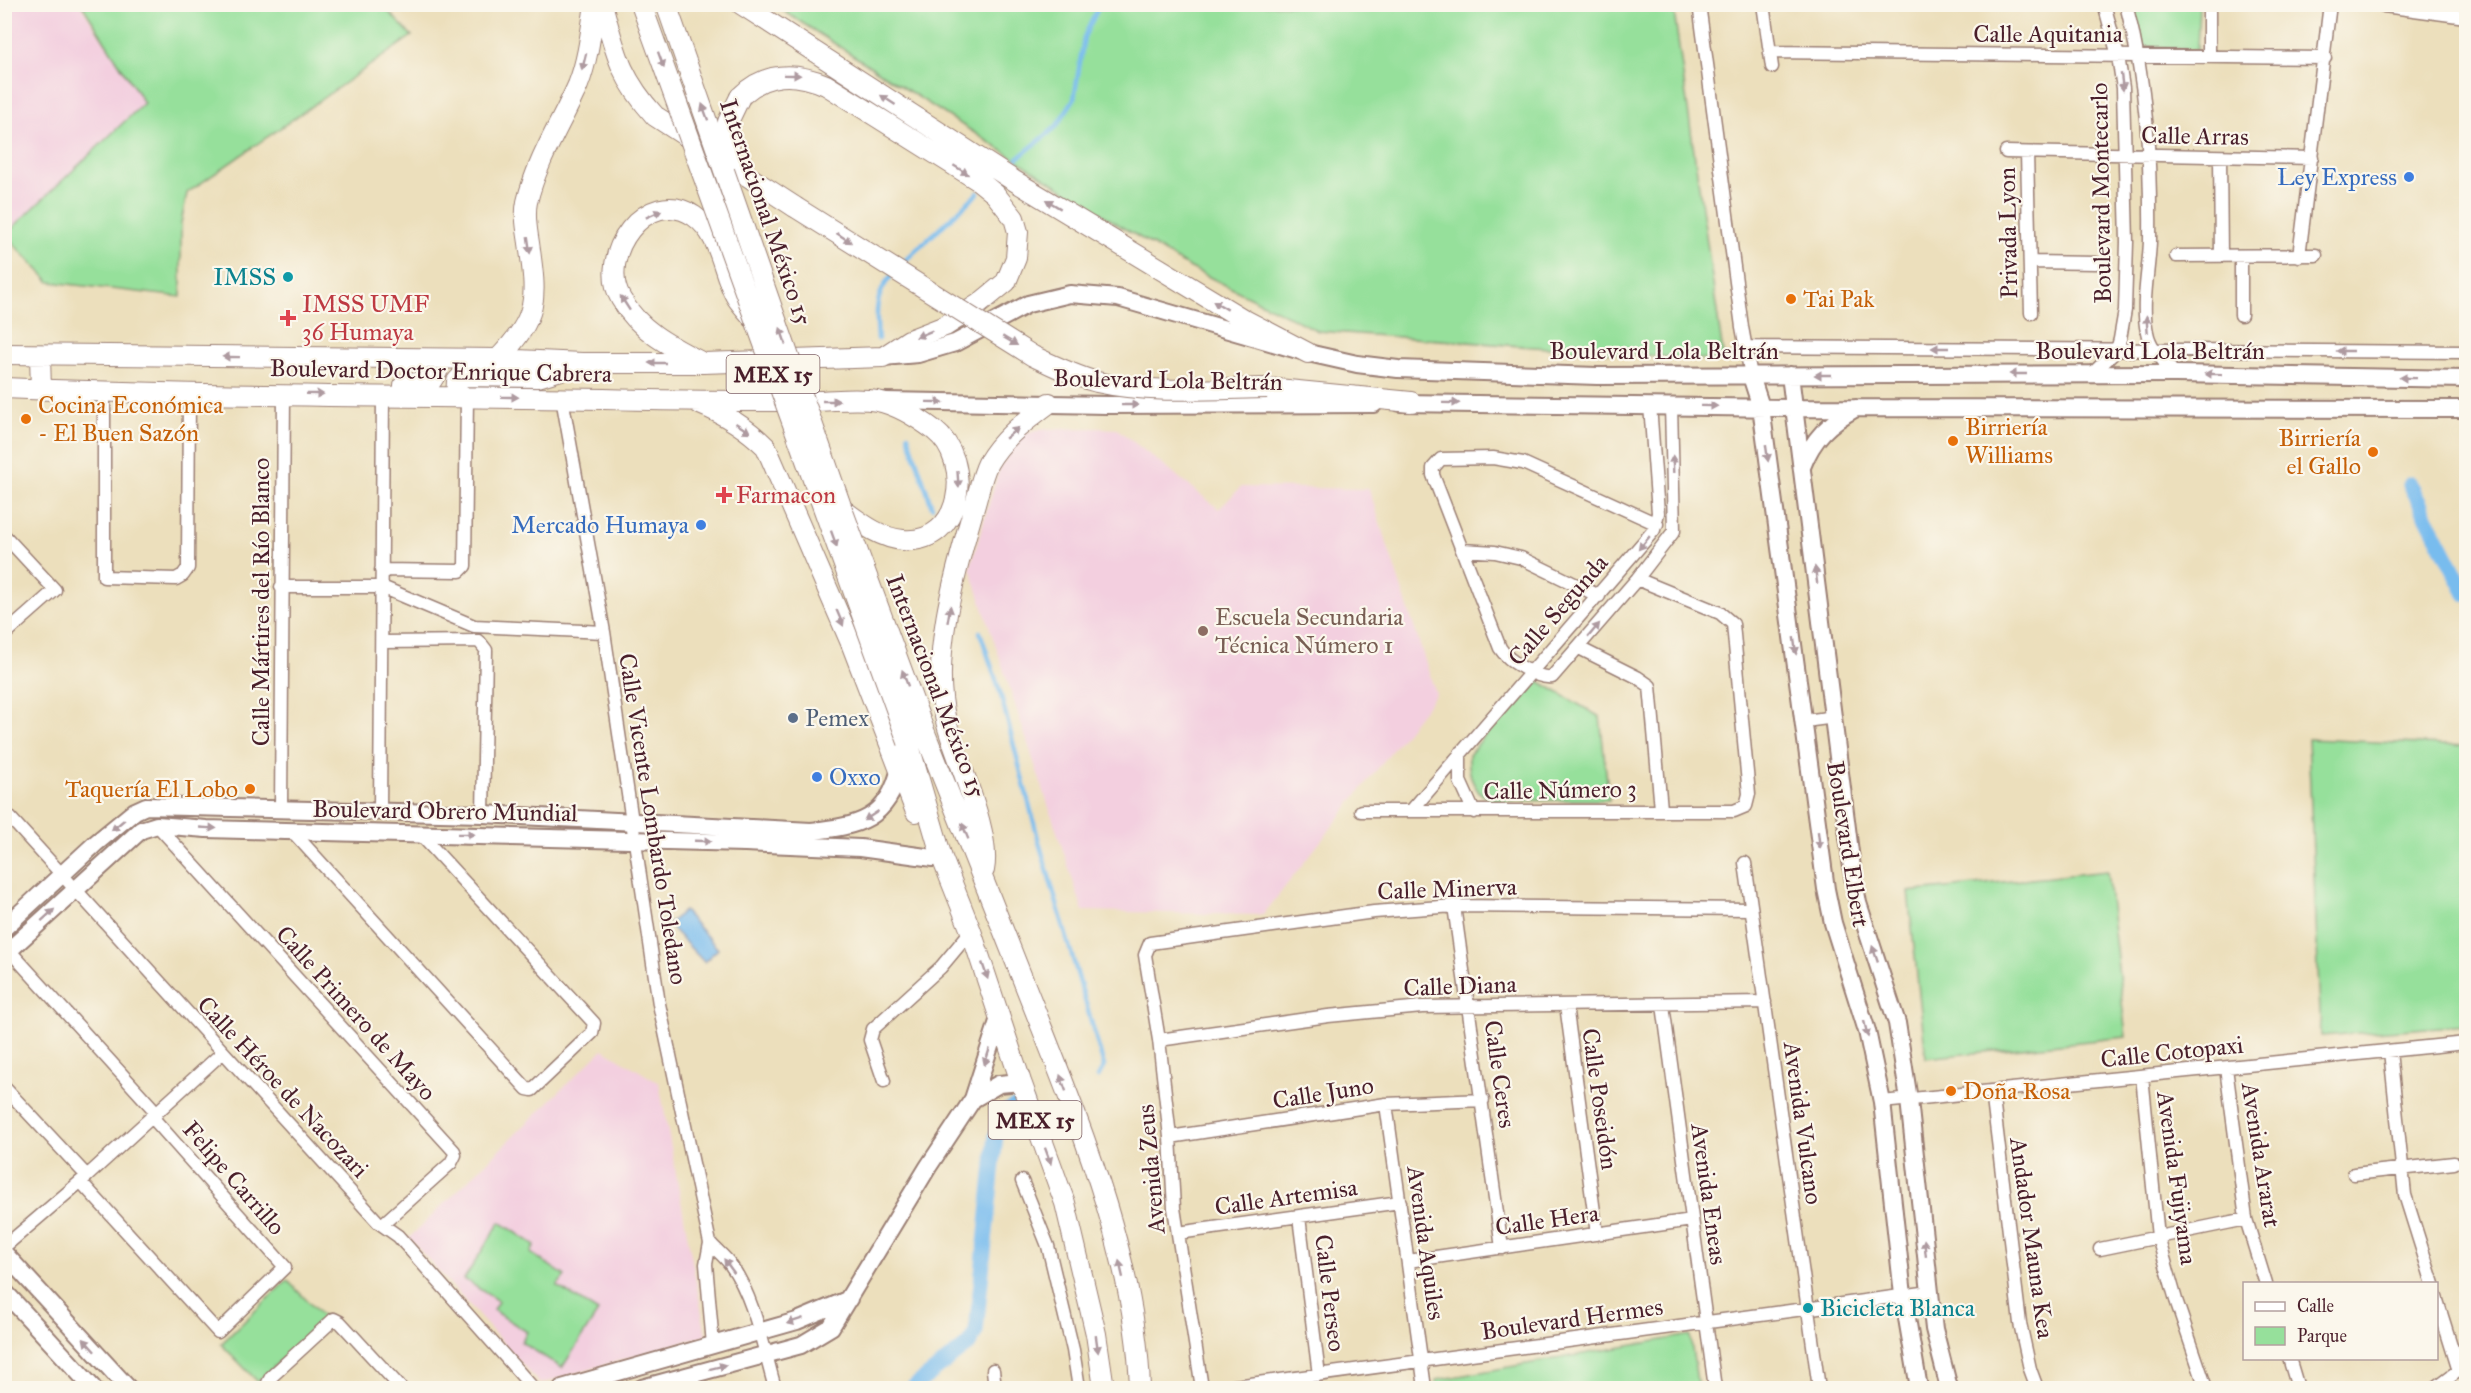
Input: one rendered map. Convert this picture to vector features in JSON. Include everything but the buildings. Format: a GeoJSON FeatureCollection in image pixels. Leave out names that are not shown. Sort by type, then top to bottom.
{"type":"FeatureCollection","features":[{"type":"Feature","properties":{"kind":"main road"},"geometry":{"type":"LineString","coordinates":[[498,359],[519,337],[534,306],[535,284],[525,220],[527,204],[537,170],[579,82],[595,4]]}},
{"type":"Feature","properties":{"kind":"main road"},"geometry":{"type":"LineString","coordinates":[[602,4],[620,69],[637,97],[655,116],[993,332],[1065,371],[1098,382],[1178,390],[1267,388],[1411,402]]}},
{"type":"Feature","properties":{"kind":"main road","name":"Internacional México 15"},"geometry":{"type":"LineString","coordinates":[[641,4],[752,317],[917,738],[982,875],[1060,1075],[1112,1229],[1138,1346],[1140,1389]]}},
{"type":"Feature","properties":{"kind":"main road","name":"Internacional México 15"},"geometry":{"type":"LineString","coordinates":[[666,4],[842,509],[917,738],[952,883],[971,931],[1021,1082],[1065,1203],[1096,1334],[1104,1389]]}},
{"type":"Feature","properties":{"kind":"main road"},"geometry":{"type":"LineString","coordinates":[[741,4],[1013,180],[1243,319],[1308,353]]}},
{"type":"Feature","properties":{"kind":"main road"},"geometry":{"type":"LineString","coordinates":[[739,208],[739,189],[726,135],[728,122],[740,97],[761,80],[786,74],[803,76],[826,85],[979,181],[995,194],[1014,218],[1018,232],[1016,258],[1006,282],[979,304],[953,320],[909,340],[883,357]]}},
{"type":"Feature","properties":{"kind":"main road"},"geometry":{"type":"LineString","coordinates":[[703,363],[660,341],[642,327],[620,298],[616,280],[617,254],[621,240],[631,226],[656,210],[673,208],[693,215],[713,234],[736,297],[752,317]]}},
{"type":"Feature","properties":{"kind":"main road","name":"Boulevard Doctor Enrique Cabrera"},"geometry":{"type":"LineString","coordinates":[[4,354],[498,359],[582,363],[703,363],[883,357]]}},
{"type":"Feature","properties":{"kind":"main road"},"geometry":{"type":"LineString","coordinates":[[40,355],[41,390]]}},
{"type":"Feature","properties":{"kind":"main road"},"geometry":{"type":"LineString","coordinates":[[386,395],[403,386],[432,380],[437,372],[431,359]]}},
{"type":"Feature","properties":{"kind":"main road"},"geometry":{"type":"LineString","coordinates":[[462,396],[457,381],[462,376],[550,375],[582,363]]}},
{"type":"Feature","properties":{"kind":"main road","name":"Boulevard Doctor Enrique Cabrera"},"geometry":{"type":"LineString","coordinates":[[4,388],[692,401],[877,401]]}},
{"type":"Feature","properties":{"kind":"main road"},"geometry":{"type":"LineString","coordinates":[[692,401],[718,411],[766,447],[830,594],[900,768],[933,858],[942,877],[952,883]]}},
{"type":"Feature","properties":{"kind":"main road"},"geometry":{"type":"LineString","coordinates":[[842,509],[868,528],[893,539],[909,541],[927,536],[940,528],[951,515],[959,490],[957,463],[943,437],[916,417],[877,401]]}},
{"type":"Feature","properties":{"kind":"main road"},"geometry":{"type":"LineString","coordinates":[[982,875],[985,862],[984,843],[946,720],[941,689],[942,655],[959,558],[987,465],[1004,439],[1049,403]]}},
{"type":"Feature","properties":{"kind":"street"},"geometry":{"type":"LineString","coordinates":[[1699,4],[1751,376]]}},
{"type":"Feature","properties":{"kind":"street"},"geometry":{"type":"LineString","coordinates":[[1763,4],[1772,67]]}},
{"type":"Feature","properties":{"kind":"street","name":"Boulevard Montecarlo"},"geometry":{"type":"LineString","coordinates":[[2104,4],[2118,56],[2126,156],[2125,292],[2123,326],[2116,350]]}},
{"type":"Feature","properties":{"kind":"street","name":"Boulevard Montecarlo"},"geometry":{"type":"LineString","coordinates":[[2126,4],[2139,55],[2145,93],[2148,156],[2146,321],[2154,350],[2175,374]]}},
{"type":"Feature","properties":{"kind":"street"},"geometry":{"type":"LineString","coordinates":[[2209,56],[2210,4]]}},
{"type":"Feature","properties":{"kind":"street"},"geometry":{"type":"LineString","coordinates":[[2299,255],[2330,4]]}},
{"type":"Feature","properties":{"kind":"street"},"geometry":{"type":"LineString","coordinates":[[2384,6],[2466,17]]}},
{"type":"Feature","properties":{"kind":"street","name":"Calle Aquitania"},"geometry":{"type":"LineString","coordinates":[[1770,52],[2325,58]]}},
{"type":"Feature","properties":{"kind":"street","name":"Calle Arras"},"geometry":{"type":"LineString","coordinates":[[2006,152],[2312,158]]}},
{"type":"Feature","properties":{"kind":"street","name":"Privada Lyon"},"geometry":{"type":"LineString","coordinates":[[2027,153],[2031,313]]}},
{"type":"Feature","properties":{"kind":"street"},"geometry":{"type":"LineString","coordinates":[[2220,157],[2221,256]]}},
{"type":"Feature","properties":{"kind":"street"},"geometry":{"type":"LineString","coordinates":[[2176,256],[2316,255]]}},
{"type":"Feature","properties":{"kind":"street"},"geometry":{"type":"LineString","coordinates":[[2241,256],[2241,315]]}},
{"type":"Feature","properties":{"kind":"street"},"geometry":{"type":"LineString","coordinates":[[2031,262],[2096,263]]}},
{"type":"Feature","properties":{"kind":"street"},"geometry":{"type":"LineString","coordinates":[[2125,292],[2148,287]]}},
{"type":"Feature","properties":{"kind":"street","name":"Boulevard Lola Beltrán"},"geometry":{"type":"LineString","coordinates":[[883,357],[918,354],[955,343],[1028,304],[1070,294],[1118,298],[1308,353],[1357,364],[1398,369],[1597,376],[2093,373],[2466,379]]}},
{"type":"Feature","properties":{"kind":"street"},"geometry":{"type":"LineString","coordinates":[[1746,347],[2466,352]]}},
{"type":"Feature","properties":{"kind":"street"},"geometry":{"type":"LineString","coordinates":[[2093,373],[2116,350]]}},
{"type":"Feature","properties":{"kind":"street","name":"Boulevard Elbert"},"geometry":{"type":"LineString","coordinates":[[1790,375],[1858,903],[1897,1023],[1909,1100],[1930,1292],[1939,1352],[1949,1389]]}},
{"type":"Feature","properties":{"kind":"street","name":"Boulevard Elbert"},"geometry":{"type":"LineString","coordinates":[[1751,376],[1761,407],[1829,910],[1867,1031],[1882,1102],[1903,1295],[1919,1389]]}},
{"type":"Feature","properties":{"kind":"street"},"geometry":{"type":"LineString","coordinates":[[104,391],[104,577],[176,579],[188,568],[189,392]]}},
{"type":"Feature","properties":{"kind":"street","name":"Calle Mártires del Río Blanco"},"geometry":{"type":"LineString","coordinates":[[281,809],[284,394]]}},
{"type":"Feature","properties":{"kind":"street"},"geometry":{"type":"LineString","coordinates":[[380,811],[383,642],[381,570],[386,395]]}},
{"type":"Feature","properties":{"kind":"street"},"geometry":{"type":"LineString","coordinates":[[381,570],[460,571],[465,566],[462,396]]}},
{"type":"Feature","properties":{"kind":"street","name":"Calle Vicente Lombardo Toledano"},"geometry":{"type":"LineString","coordinates":[[562,398],[604,632],[659,1004],[710,1243],[706,1264],[712,1345]]}},
{"type":"Feature","properties":{"kind":"street","name":"Boulevard Lola Beltrán"},"geometry":{"type":"LineString","coordinates":[[877,401],[1352,406],[1411,402],[1794,408],[2466,409]]}},
{"type":"Feature","properties":{"kind":"street"},"geometry":{"type":"LineString","coordinates":[[1532,671],[1511,659],[1500,648],[1433,475],[1436,462],[1441,459],[1492,458],[1523,463],[1657,524],[1650,405]]}},
{"type":"Feature","properties":{"kind":"street","name":"Calle Segunda"},"geometry":{"type":"LineString","coordinates":[[1532,671],[1548,678],[1555,675],[1671,537],[1675,525],[1671,405]]}},
{"type":"Feature","properties":{"kind":"street"},"geometry":{"type":"LineString","coordinates":[[1801,471],[1808,450],[1820,433],[1836,419],[1858,407]]}},
{"type":"Feature","properties":{"kind":"street","name":"Calle Segunda"},"geometry":{"type":"LineString","coordinates":[[1411,811],[1651,536],[1657,524]]}},
{"type":"Feature","properties":{"kind":"street"},"geometry":{"type":"LineString","coordinates":[[4,535],[55,590],[4,635]]}},
{"type":"Feature","properties":{"kind":"street"},"geometry":{"type":"LineString","coordinates":[[1462,550],[1495,552],[1521,558],[1599,596]]}},
{"type":"Feature","properties":{"kind":"street","name":"Calle Número 3"},"geometry":{"type":"LineString","coordinates":[[1361,811],[1661,809],[1734,811],[1746,806],[1749,794],[1733,624],[1720,613],[1637,579]]}},
{"type":"Feature","properties":{"kind":"street"},"geometry":{"type":"LineString","coordinates":[[282,587],[382,587],[474,626],[604,632]]}},
{"type":"Feature","properties":{"kind":"street"},"geometry":{"type":"LineString","coordinates":[[383,642],[479,641],[484,644],[486,650],[483,814]]}},
{"type":"Feature","properties":{"kind":"street"},"geometry":{"type":"LineString","coordinates":[[1579,648],[1637,677],[1650,686],[1661,809]]}},
{"type":"Feature","properties":{"kind":"street"},"geometry":{"type":"LineString","coordinates":[[1805,721],[1835,717]]}},
{"type":"Feature","properties":{"kind":"street"},"geometry":{"type":"LineString","coordinates":[[1460,753],[1460,781],[1474,812]]}},
{"type":"Feature","properties":{"kind":"street","name":"Boulevard Obrero Mundial"},"geometry":{"type":"LineString","coordinates":[[4,928],[135,811],[146,806],[483,814],[811,831],[851,825],[866,820],[885,805],[891,796],[900,768]]}},
{"type":"Feature","properties":{"kind":"street"},"geometry":{"type":"LineString","coordinates":[[339,810],[339,832]]}},
{"type":"Feature","properties":{"kind":"street","name":"Calle Héroe de Nacozari"},"geometry":{"type":"LineString","coordinates":[[4,811],[222,1053],[378,1222],[384,1223],[533,1389]]}},
{"type":"Feature","properties":{"kind":"street","name":"Boulevard Obrero Mundial"},"geometry":{"type":"LineString","coordinates":[[7,953],[141,830],[158,825],[843,847],[933,858]]}},
{"type":"Feature","properties":{"kind":"street","name":"Calle Primero de Mayo"},"geometry":{"type":"LineString","coordinates":[[158,825],[454,1151],[455,1155],[451,1164],[384,1223]]}},
{"type":"Feature","properties":{"kind":"street"},"geometry":{"type":"LineString","coordinates":[[292,831],[530,1091],[592,1033],[594,1023],[420,834]]}},
{"type":"Feature","properties":{"kind":"street","name":"Avenida Vulcano"},"geometry":{"type":"LineString","coordinates":[[1745,863],[1819,1389]]}},
{"type":"Feature","properties":{"kind":"street","name":"Calle Minerva"},"geometry":{"type":"LineString","coordinates":[[1148,945],[1154,940],[1352,915],[1454,906],[1751,909]]}},
{"type":"Feature","properties":{"kind":"street","name":"Calle Ceres"},"geometry":{"type":"LineString","coordinates":[[1454,906],[1502,1248]]}},
{"type":"Feature","properties":{"kind":"street"},"geometry":{"type":"LineString","coordinates":[[884,1081],[870,1040],[873,1029],[941,967],[971,931]]}},
{"type":"Feature","properties":{"kind":"street","name":"Avenida Zeus"},"geometry":{"type":"LineString","coordinates":[[1148,945],[1145,955],[1159,1040],[1170,1137],[1174,1208],[1202,1389]]}},
{"type":"Feature","properties":{"kind":"street","name":"Felipe Carrillo"},"geometry":{"type":"LineString","coordinates":[[7,953],[155,1115],[285,1267],[218,1332],[84,1179]]}},
{"type":"Feature","properties":{"kind":"street","name":"Calle Diana"},"geometry":{"type":"LineString","coordinates":[[1159,1040],[1328,1016],[1469,1005],[1663,1005],[1765,1002]]}},
{"type":"Feature","properties":{"kind":"street","name":"Calle Poseidón"},"geometry":{"type":"LineString","coordinates":[[1566,1005],[1597,1234]]}},
{"type":"Feature","properties":{"kind":"street","name":"Avenida Eneas"},"geometry":{"type":"LineString","coordinates":[[1663,1005],[1714,1389]]}},
{"type":"Feature","properties":{"kind":"street"},"geometry":{"type":"LineString","coordinates":[[642,1389],[801,1345],[831,1327],[928,1167],[973,1099],[1000,1015]]}},
{"type":"Feature","properties":{"kind":"street","name":"Calle Cotopaxi"},"geometry":{"type":"LineString","coordinates":[[1882,1102],[2466,1043]]}},
{"type":"Feature","properties":{"kind":"street"},"geometry":{"type":"LineString","coordinates":[[2390,1051],[2406,1195],[2432,1282]]}},
{"type":"Feature","properties":{"kind":"street"},"geometry":{"type":"LineString","coordinates":[[4,1247],[84,1179],[222,1053]]}},
{"type":"Feature","properties":{"kind":"street","name":"Avenida Ararat"},"geometry":{"type":"LineString","coordinates":[[2226,1068],[2246,1219],[2265,1282]]}},
{"type":"Feature","properties":{"kind":"street","name":"Avenida Fujiyama"},"geometry":{"type":"LineString","coordinates":[[2142,1076],[2158,1237],[2204,1388]]}},
{"type":"Feature","properties":{"kind":"street"},"geometry":{"type":"LineString","coordinates":[[973,1099],[999,1084],[1021,1082]]}},
{"type":"Feature","properties":{"kind":"street"},"geometry":{"type":"LineString","coordinates":[[4,1087],[84,1179]]}},
{"type":"Feature","properties":{"kind":"street","name":"Andador Mauna Kea"},"geometry":{"type":"LineString","coordinates":[[1992,1091],[2020,1323],[2037,1389]]}},
{"type":"Feature","properties":{"kind":"street","name":"Calle Juno"},"geometry":{"type":"LineString","coordinates":[[1170,1137],[1386,1104],[1483,1100]]}},
{"type":"Feature","properties":{"kind":"street","name":"Avenida Aquiles"},"geometry":{"type":"LineString","coordinates":[[1386,1104],[1425,1389]]}},
{"type":"Feature","properties":{"kind":"street"},"geometry":{"type":"LineString","coordinates":[[2354,1174],[2454,1163]]}},
{"type":"Feature","properties":{"kind":"street"},"geometry":{"type":"LineString","coordinates":[[1022,1181],[1048,1246],[1073,1350],[1079,1389]]}},
{"type":"Feature","properties":{"kind":"street","name":"Calle Artemisa"},"geometry":{"type":"LineString","coordinates":[[1178,1233],[1400,1202]]}},
{"type":"Feature","properties":{"kind":"street","name":"Calle Perseo"},"geometry":{"type":"LineString","coordinates":[[1299,1217],[1319,1375]]}},
{"type":"Feature","properties":{"kind":"street"},"geometry":{"type":"LineString","coordinates":[[2100,1249],[2246,1219]]}},
{"type":"Feature","properties":{"kind":"street","name":"Calle Hera"},"geometry":{"type":"LineString","coordinates":[[1408,1261],[1692,1220]]}},
{"type":"Feature","properties":{"kind":"street"},"geometry":{"type":"LineString","coordinates":[[710,1243],[729,1263],[740,1282],[759,1331],[775,1389]]}},
{"type":"Feature","properties":{"kind":"street"},"geometry":{"type":"LineString","coordinates":[[4,1253],[128,1389]]}},
{"type":"Feature","properties":{"kind":"street"},"geometry":{"type":"LineString","coordinates":[[4,1291],[93,1389]]}},
{"type":"Feature","properties":{"kind":"street","name":"Boulevard Hermes"},"geometry":{"type":"LineString","coordinates":[[1221,1389],[1930,1292]]}},
{"type":"Feature","properties":{"kind":"street"},"geometry":{"type":"LineString","coordinates":[[562,1389],[796,1321],[849,1299]]}},
{"type":"Feature","properties":{"kind":"street"},"geometry":{"type":"LineString","coordinates":[[2434,1389],[2463,1368],[2438,1301]]}},
{"type":"Feature","properties":{"kind":"street"},"geometry":{"type":"LineString","coordinates":[[270,1386],[271,1377],[334,1319],[340,1322],[401,1389]]}},
{"type":"Feature","properties":{"kind":"street"},"geometry":{"type":"LineString","coordinates":[[2289,1360],[2298,1389]]}},
{"type":"Feature","properties":{"kind":"street"},"geometry":{"type":"LineString","coordinates":[[993,1370],[995,1389]]}},
{"type":"Feature","properties":{"kind":"shaded area"},"geometry":{"type":"Polygon","coordinates":[[[5,5],[80,5],[144,103],[5,236],[5,5]]]}},
{"type":"Feature","properties":{"kind":"shaded area","name":"Escuela Secundaria Técnica Número 1"},"geometry":{"type":"Polygon","coordinates":[[[1041,429],[1117,429],[1219,509],[1241,487],[1369,489],[1436,694],[1263,915],[1083,911],[970,568],[998,473],[1011,448],[1025,433],[1041,429]]]}},
{"type":"Feature","properties":{"kind":"shaded area"},"geometry":{"type":"Polygon","coordinates":[[[603,1049],[659,1083],[706,1335],[540,1384],[409,1238],[603,1049]]]}},
{"type":"Feature","properties":{"kind":"green space"},"geometry":{"type":"Polygon","coordinates":[[[82,5],[382,5],[412,36],[187,193],[181,223],[181,297],[50,282],[5,235],[144,103],[82,5]]]}},
{"type":"Feature","properties":{"kind":"green space"},"geometry":{"type":"Polygon","coordinates":[[[774,5],[1673,5],[1724,361],[1318,331],[1189,267],[1122,227],[774,5]]]}},
{"type":"Feature","properties":{"kind":"green space"},"geometry":{"type":"Polygon","coordinates":[[[2131,5],[2199,5],[2197,50],[2143,47],[2131,5]]]}},
{"type":"Feature","properties":{"kind":"green space"},"geometry":{"type":"Polygon","coordinates":[[[1532,677],[1600,717],[1609,800],[1491,801],[1475,787],[1469,769],[1469,755],[1532,677]]]}},
{"type":"Feature","properties":{"kind":"green space"},"geometry":{"type":"Polygon","coordinates":[[[2308,739],[2466,746],[2466,1025],[2321,1036],[2308,739]]]}},
{"type":"Feature","properties":{"kind":"green space"},"geometry":{"type":"Polygon","coordinates":[[[2107,871],[2126,1037],[1926,1058],[1908,892],[2107,871]]]}},
{"type":"Feature","properties":{"kind":"green space"},"geometry":{"type":"Polygon","coordinates":[[[500,1222],[535,1245],[531,1253],[565,1276],[557,1286],[598,1312],[562,1368],[521,1342],[527,1332],[493,1310],[498,1301],[464,1279],[500,1222]]]}},
{"type":"Feature","properties":{"kind":"green space"},"geometry":{"type":"Polygon","coordinates":[[[287,1280],[324,1318],[258,1382],[221,1344],[287,1280]]]}},
{"type":"Feature","properties":{"kind":"green space"},"geometry":{"type":"Polygon","coordinates":[[[1690,1335],[1698,1388],[1437,1388],[1436,1380],[1690,1335]]]}},
{"type":"Feature","properties":{"kind":"water"},"geometry":{"type":"Polygon","coordinates":[[[684,911],[718,949],[704,962],[668,924],[684,911]]]}},
{"type":"Feature","properties":{"kind":"waterway"},"geometry":{"type":"LineString","coordinates":[[1018,158],[1056,127],[1074,99],[1084,37],[1100,4]]}},
{"type":"Feature","properties":{"kind":"waterway"},"geometry":{"type":"LineString","coordinates":[[899,266],[978,193]]}},
{"type":"Feature","properties":{"kind":"waterway"},"geometry":{"type":"LineString","coordinates":[[878,339],[879,297],[892,275]]}},
{"type":"Feature","properties":{"kind":"waterway"},"geometry":{"type":"LineString","coordinates":[[908,435],[932,507]]}},
{"type":"Feature","properties":{"kind":"waterway"},"geometry":{"type":"LineString","coordinates":[[2410,484],[2466,594]]}},
{"type":"Feature","properties":{"kind":"waterway"},"geometry":{"type":"LineString","coordinates":[[980,632],[1000,692],[1039,842],[1104,1066],[1098,1077]]}},
{"type":"Feature","properties":{"kind":"waterway"},"geometry":{"type":"LineString","coordinates":[[912,1388],[969,1344],[976,1331],[996,1135],[1001,1114],[1025,1102]]}},
{"type":"Feature","properties":{"kind":"place","name":"Ley Express"},"geometry":{"type":"Point","coordinates":[2409,177]}},
{"type":"Feature","properties":{"kind":"place","name":"IMSS"},"geometry":{"type":"Point","coordinates":[288,277]}},
{"type":"Feature","properties":{"kind":"place","name":"Tai Pak"},"geometry":{"type":"Point","coordinates":[1791,299]}},
{"type":"Feature","properties":{"kind":"place","name":"IMSS UMF 36 Humaya"},"geometry":{"type":"Point","coordinates":[288,318]}},
{"type":"Feature","properties":{"kind":"place","name":"Cocina Económica - El Buen Sazón"},"geometry":{"type":"Point","coordinates":[26,419]}},
{"type":"Feature","properties":{"kind":"place","name":"Birriería Williams"},"geometry":{"type":"Point","coordinates":[1953,441]}},
{"type":"Feature","properties":{"kind":"place","name":"Birriería el Gallo"},"geometry":{"type":"Point","coordinates":[2373,452]}},
{"type":"Feature","properties":{"kind":"place","name":"Farmacon"},"geometry":{"type":"Point","coordinates":[724,495]}},
{"type":"Feature","properties":{"kind":"place","name":"Mercado Humaya"},"geometry":{"type":"Point","coordinates":[701,525]}},
{"type":"Feature","properties":{"kind":"place","name":"Escuela Secundaria Técnica Número 1"},"geometry":{"type":"Point","coordinates":[1203,631]}},
{"type":"Feature","properties":{"kind":"place","name":"Pemex"},"geometry":{"type":"Point","coordinates":[793,718]}},
{"type":"Feature","properties":{"kind":"place","name":"Oxxo"},"geometry":{"type":"Point","coordinates":[817,777]}},
{"type":"Feature","properties":{"kind":"place","name":"Taquería El Lobo"},"geometry":{"type":"Point","coordinates":[250,789]}},
{"type":"Feature","properties":{"kind":"place","name":"Doña Rosa"},"geometry":{"type":"Point","coordinates":[1951,1091]}},
{"type":"Feature","properties":{"kind":"place","name":"Bicicleta Blanca"},"geometry":{"type":"Point","coordinates":[1808,1308]}}]}
